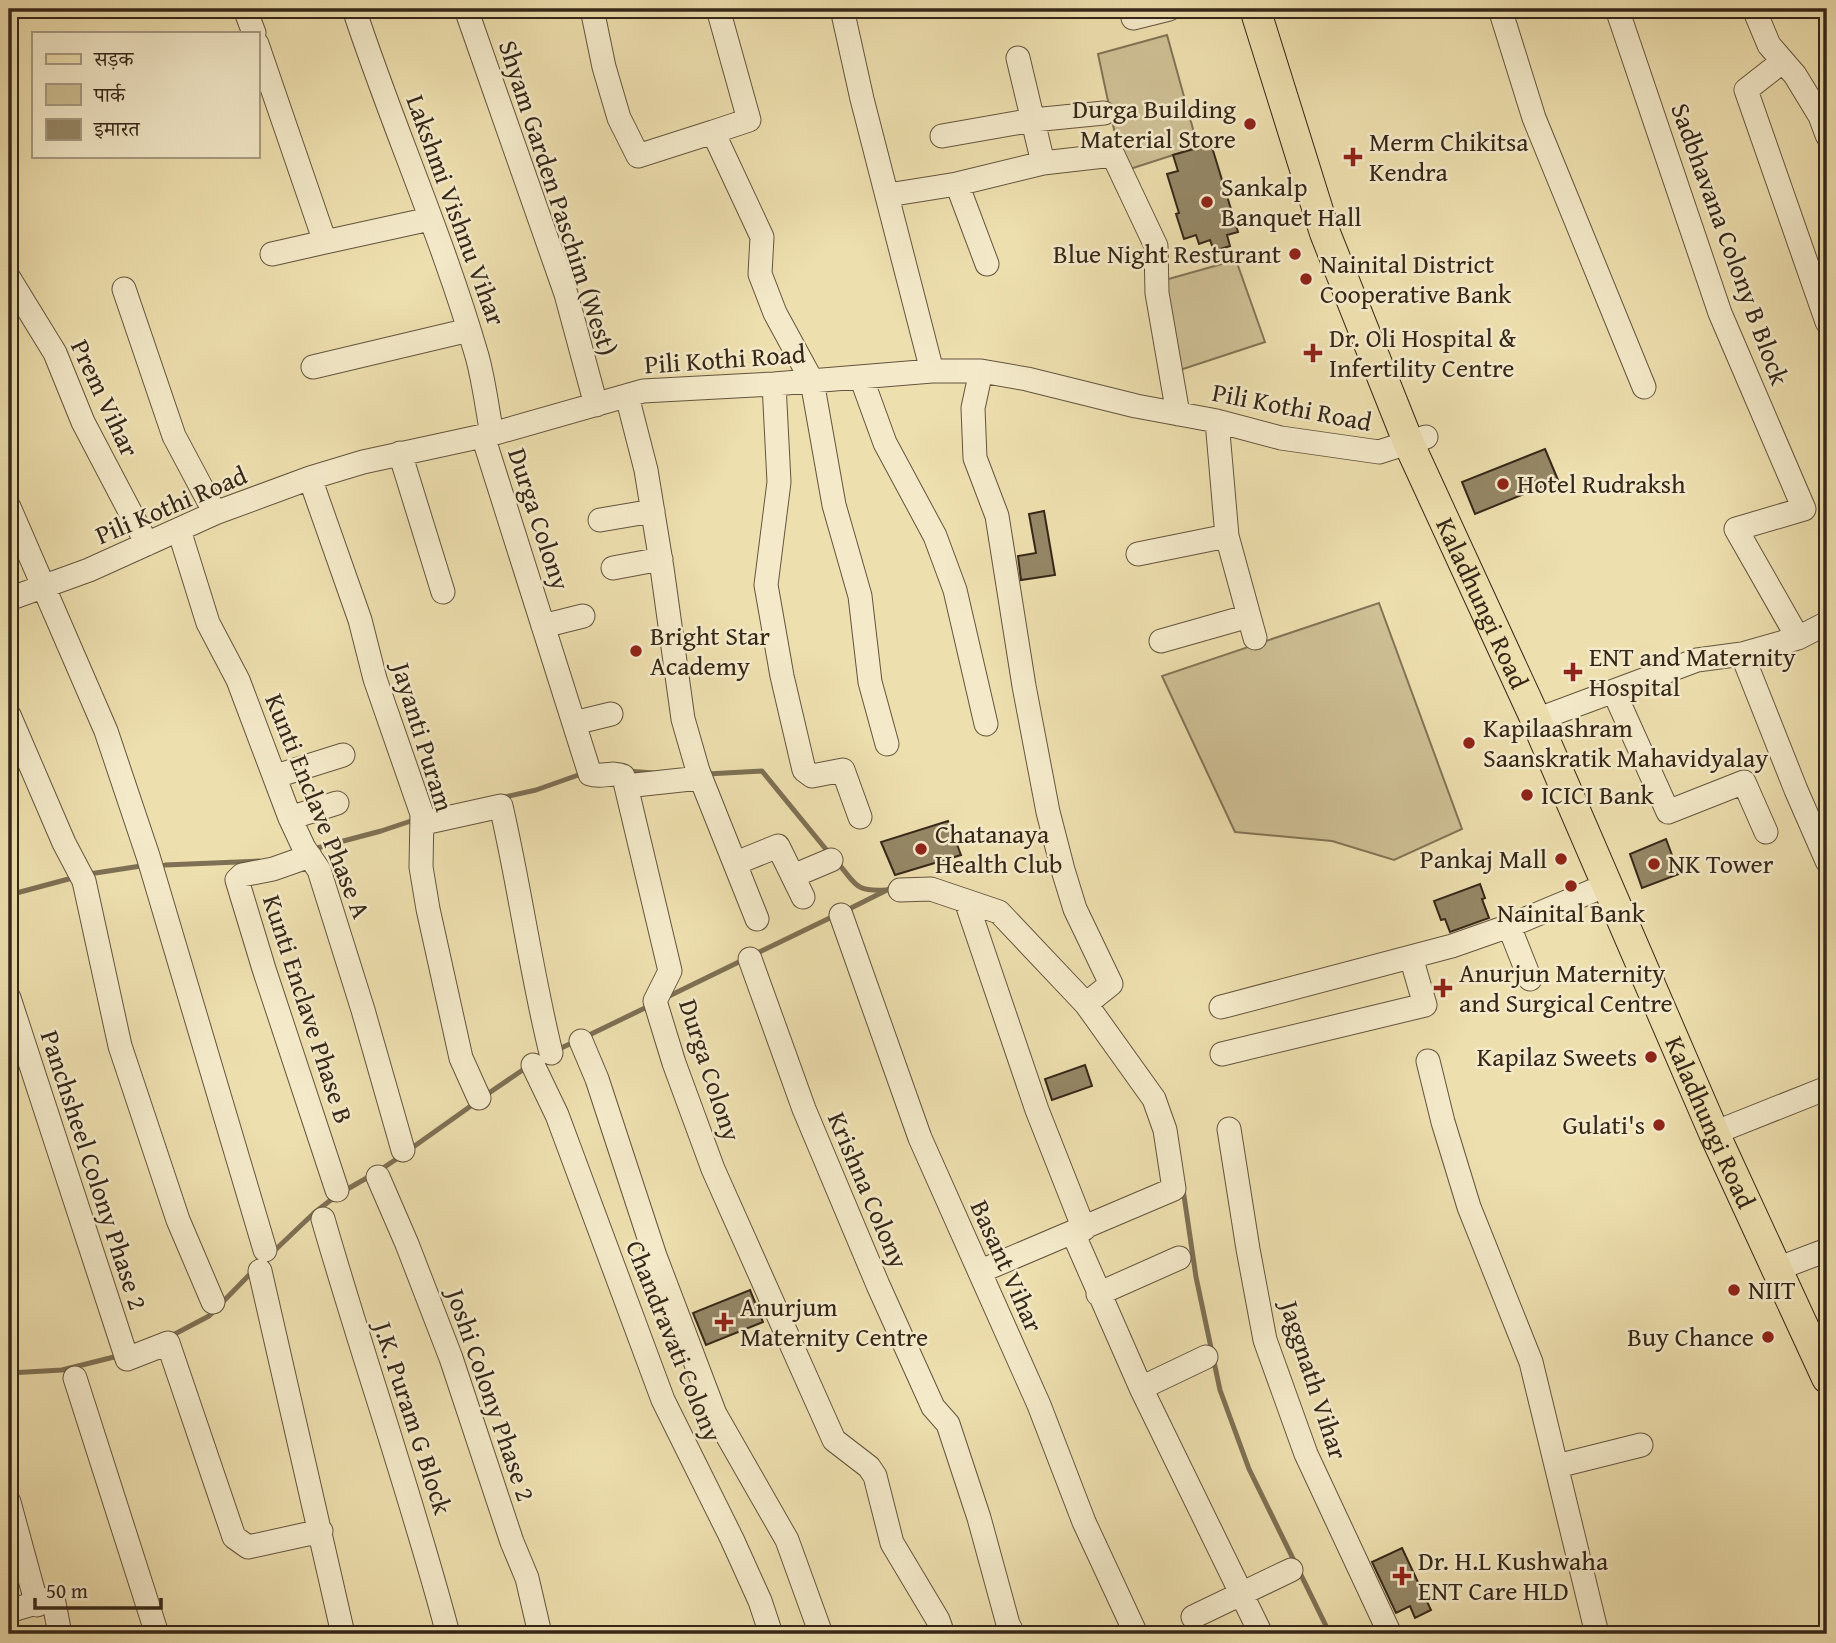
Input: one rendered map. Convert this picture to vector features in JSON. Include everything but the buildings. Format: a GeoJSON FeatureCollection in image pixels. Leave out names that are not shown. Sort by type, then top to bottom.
{"type":"FeatureCollection","features":[{"type":"Feature","properties":{"kind":"main road","name":"Kaladhungi Road"},"geometry":{"type":"LineString","coordinates":[[1255,9],[1325,233],[1545,717],[1722,1130],[1785,1265],[1827,1378]]}},
{"type":"Feature","properties":{"kind":"main road","name":"Kaladhungi Road"},"geometry":{"type":"LineString","coordinates":[[1270,9],[1297,95],[1418,441]]}},
{"type":"Feature","properties":{"kind":"main road","name":"Kaladhungi Road"},"geometry":{"type":"LineString","coordinates":[[1785,1265],[1827,1337]]}},
{"type":"Feature","properties":{"kind":"street"},"geometry":{"type":"LineString","coordinates":[[245,9],[254,32]]}},
{"type":"Feature","properties":{"kind":"street","name":"Lakshmi Vishnu Vihar"},"geometry":{"type":"LineString","coordinates":[[354,9],[447,260],[478,358],[487,435]]}},
{"type":"Feature","properties":{"kind":"street","name":"Shyam Garden Paschim (West)"},"geometry":{"type":"LineString","coordinates":[[466,9],[566,294],[596,405]]}},
{"type":"Feature","properties":{"kind":"street"},"geometry":{"type":"LineString","coordinates":[[592,9],[604,67],[619,118],[638,156],[749,120],[718,9]]}},
{"type":"Feature","properties":{"kind":"street"},"geometry":{"type":"LineString","coordinates":[[842,9],[862,99],[932,371]]}},
{"type":"Feature","properties":{"kind":"street"},"geometry":{"type":"LineString","coordinates":[[1133,18],[1169,9]]}},
{"type":"Feature","properties":{"kind":"street"},"geometry":{"type":"LineString","coordinates":[[1500,9],[1534,118],[1644,387]]}},
{"type":"Feature","properties":{"kind":"street","name":"Sadbhavana Colony B Block"},"geometry":{"type":"LineString","coordinates":[[1617,9],[1720,313],[1804,509],[1736,529],[1798,638]]}},
{"type":"Feature","properties":{"kind":"street"},"geometry":{"type":"LineString","coordinates":[[1754,9],[1769,45],[1795,75],[1820,116],[1827,135]]}},
{"type":"Feature","properties":{"kind":"street"},"geometry":{"type":"LineString","coordinates":[[259,50],[325,242]]}},
{"type":"Feature","properties":{"kind":"street"},"geometry":{"type":"LineString","coordinates":[[1018,58],[1043,163]]}},
{"type":"Feature","properties":{"kind":"street"},"geometry":{"type":"LineString","coordinates":[[1783,61],[1746,90],[1827,322]]}},
{"type":"Feature","properties":{"kind":"street"},"geometry":{"type":"LineString","coordinates":[[942,136],[1033,120],[1104,113]]}},
{"type":"Feature","properties":{"kind":"street"},"geometry":{"type":"LineString","coordinates":[[713,132],[762,237],[760,274],[775,313],[812,381],[834,505],[860,596],[870,682],[887,744]]}},
{"type":"Feature","properties":{"kind":"street"},"geometry":{"type":"LineString","coordinates":[[888,195],[957,184],[1043,163],[1113,155],[1156,246],[1157,293],[1178,414]]}},
{"type":"Feature","properties":{"kind":"street"},"geometry":{"type":"LineString","coordinates":[[957,184],[987,264]]}},
{"type":"Feature","properties":{"kind":"street"},"geometry":{"type":"LineString","coordinates":[[272,254],[430,219]]}},
{"type":"Feature","properties":{"kind":"street","name":"Prem Vihar"},"geometry":{"type":"LineString","coordinates":[[9,278],[55,353],[83,422],[147,544]]}},
{"type":"Feature","properties":{"kind":"street"},"geometry":{"type":"LineString","coordinates":[[124,289],[174,436],[215,513]]}},
{"type":"Feature","properties":{"kind":"street"},"geometry":{"type":"LineString","coordinates":[[313,367],[469,330]]}},
{"type":"Feature","properties":{"kind":"street","name":"Pili Kothi Road"},"geometry":{"type":"LineString","coordinates":[[9,599],[42,589],[215,513],[310,478],[400,453],[487,435],[643,391],[932,371],[981,371],[1027,379],[1136,406],[1217,421],[1281,438],[1379,452],[1418,441]]}},
{"type":"Feature","properties":{"kind":"street"},"geometry":{"type":"LineString","coordinates":[[981,371],[973,408],[975,458],[997,516],[1024,686],[1046,800],[1075,909],[1111,984],[1086,1004]]}},
{"type":"Feature","properties":{"kind":"street"},"geometry":{"type":"LineString","coordinates":[[861,377],[885,443],[934,536],[955,590],[986,724]]}},
{"type":"Feature","properties":{"kind":"street"},"geometry":{"type":"LineString","coordinates":[[774,384],[779,482],[766,585],[782,676],[804,770],[812,776],[843,770],[860,817]]}},
{"type":"Feature","properties":{"kind":"street"},"geometry":{"type":"LineString","coordinates":[[627,396],[646,470],[683,719],[701,778],[757,919]]}},
{"type":"Feature","properties":{"kind":"street"},"geometry":{"type":"LineString","coordinates":[[1217,421],[1227,536],[1255,639]]}},
{"type":"Feature","properties":{"kind":"street","name":"Durga Colony"},"geometry":{"type":"LineString","coordinates":[[487,435],[590,774],[623,776],[670,971],[658,991],[656,1005],[712,1169],[834,1440],[869,1467],[875,1476],[892,1543],[938,1620],[943,1634]]}},
{"type":"Feature","properties":{"kind":"street"},"geometry":{"type":"LineString","coordinates":[[400,453],[443,592]]}},
{"type":"Feature","properties":{"kind":"street","name":"Jayanti Puram"},"geometry":{"type":"LineString","coordinates":[[310,478],[360,620],[374,679],[422,814],[424,823],[421,867],[428,909],[461,1058],[479,1098]]}},
{"type":"Feature","properties":{"kind":"street"},"geometry":{"type":"LineString","coordinates":[[9,508],[106,731],[139,831],[263,1261],[343,1634]]}},
{"type":"Feature","properties":{"kind":"street"},"geometry":{"type":"LineString","coordinates":[[600,520],[653,512]]}},
{"type":"Feature","properties":{"kind":"street","name":"Kunti Enclave Phase A"},"geometry":{"type":"LineString","coordinates":[[179,530],[208,623],[238,680],[290,818],[304,848],[319,870],[403,1150]]}},
{"type":"Feature","properties":{"kind":"street"},"geometry":{"type":"LineString","coordinates":[[1138,554],[1227,536]]}},
{"type":"Feature","properties":{"kind":"street"},"geometry":{"type":"LineString","coordinates":[[613,568],[661,559]]}},
{"type":"Feature","properties":{"kind":"street"},"geometry":{"type":"LineString","coordinates":[[543,626],[583,616]]}},
{"type":"Feature","properties":{"kind":"street"},"geometry":{"type":"LineString","coordinates":[[1161,641],[1249,616]]}},
{"type":"Feature","properties":{"kind":"street"},"geometry":{"type":"LineString","coordinates":[[1545,717],[1697,660],[1742,654],[1825,630]]}},
{"type":"Feature","properties":{"kind":"street"},"geometry":{"type":"LineString","coordinates":[[1742,654],[1827,861]]}},
{"type":"Feature","properties":{"kind":"street"},"geometry":{"type":"LineString","coordinates":[[1614,692],[1668,812],[1744,782],[1766,832]]}},
{"type":"Feature","properties":{"kind":"street"},"geometry":{"type":"LineString","coordinates":[[573,723],[611,714]]}},
{"type":"Feature","properties":{"kind":"street"},"geometry":{"type":"LineString","coordinates":[[9,715],[64,843],[84,881],[120,1046],[178,1220],[212,1302]]}},
{"type":"Feature","properties":{"kind":"street"},"geometry":{"type":"LineString","coordinates":[[276,776],[343,755]]}},
{"type":"Feature","properties":{"kind":"street"},"geometry":{"type":"LineString","coordinates":[[626,786],[701,778]]}},
{"type":"Feature","properties":{"kind":"street"},"geometry":{"type":"LineString","coordinates":[[290,818],[337,803]]}},
{"type":"Feature","properties":{"kind":"street","name":"Chandravati Colony"},"geometry":{"type":"LineString","coordinates":[[424,823],[501,806],[516,868],[539,1006],[542,1059],[557,1115],[663,1400],[732,1539],[760,1601],[771,1634]]}},
{"type":"Feature","properties":{"kind":"street"},"geometry":{"type":"LineString","coordinates":[[736,863],[778,846],[798,887],[831,860]]}},
{"type":"Feature","properties":{"kind":"street","name":"Kunti Enclave Phase B"},"geometry":{"type":"LineString","coordinates":[[310,856],[273,869],[242,874],[237,880],[337,1190]]}},
{"type":"Feature","properties":{"kind":"street"},"geometry":{"type":"LineString","coordinates":[[900,890],[930,889],[999,912],[1086,1004],[1154,1099],[1165,1130],[1174,1189],[981,1270]]}},
{"type":"Feature","properties":{"kind":"street"},"geometry":{"type":"LineString","coordinates":[[1221,1007],[1452,946],[1618,891]]}},
{"type":"Feature","properties":{"kind":"street"},"geometry":{"type":"LineString","coordinates":[[966,901],[1098,1294],[1261,1634]]}},
{"type":"Feature","properties":{"kind":"street","name":"Basant Vihar"},"geometry":{"type":"LineString","coordinates":[[841,915],[920,1138],[981,1270],[1039,1405],[1084,1521],[1136,1634]]}},
{"type":"Feature","properties":{"kind":"street"},"geometry":{"type":"LineString","coordinates":[[1509,926],[1530,979]]}},
{"type":"Feature","properties":{"kind":"street"},"geometry":{"type":"LineString","coordinates":[[1222,1055],[1426,1005],[1411,957]]}},
{"type":"Feature","properties":{"kind":"street","name":"Krishna Colony"},"geometry":{"type":"LineString","coordinates":[[750,959],[804,1109],[873,1273],[933,1408],[948,1424],[1013,1634]]}},
{"type":"Feature","properties":{"kind":"street","name":"Panchsheel Colony Phase 2"},"geometry":{"type":"LineString","coordinates":[[9,998],[127,1359],[168,1343],[234,1537],[248,1547],[321,1531]]}},
{"type":"Feature","properties":{"kind":"street"},"geometry":{"type":"LineString","coordinates":[[581,1041],[597,1079],[655,1256],[715,1414],[787,1540],[821,1634]]}},
{"type":"Feature","properties":{"kind":"street"},"geometry":{"type":"LineString","coordinates":[[1429,1061],[1443,1122],[1469,1207],[1531,1362],[1597,1634]]}},
{"type":"Feature","properties":{"kind":"street"},"geometry":{"type":"LineString","coordinates":[[1722,1130],[1827,1088]]}},
{"type":"Feature","properties":{"kind":"street","name":"Jaggnath Vihar"},"geometry":{"type":"LineString","coordinates":[[1229,1129],[1265,1339],[1306,1454],[1390,1634]]}},
{"type":"Feature","properties":{"kind":"street","name":"Joshi Colony Phase 2"},"geometry":{"type":"LineString","coordinates":[[378,1177],[412,1256],[451,1359],[512,1542],[527,1578],[540,1634]]}},
{"type":"Feature","properties":{"kind":"street","name":"J.K. Puram G Block"},"geometry":{"type":"LineString","coordinates":[[323,1219],[353,1324],[412,1505],[448,1634]]}},
{"type":"Feature","properties":{"kind":"street"},"geometry":{"type":"LineString","coordinates":[[1785,1265],[1827,1250]]}},
{"type":"Feature","properties":{"kind":"street"},"geometry":{"type":"LineString","coordinates":[[1098,1294],[1179,1258]]}},
{"type":"Feature","properties":{"kind":"street"},"geometry":{"type":"LineString","coordinates":[[1141,1388],[1206,1357]]}},
{"type":"Feature","properties":{"kind":"street"},"geometry":{"type":"LineString","coordinates":[[75,1378],[157,1634]]}},
{"type":"Feature","properties":{"kind":"street"},"geometry":{"type":"LineString","coordinates":[[1557,1466],[1641,1445]]}},
{"type":"Feature","properties":{"kind":"street"},"geometry":{"type":"LineString","coordinates":[[9,1502],[37,1605]]}},
{"type":"Feature","properties":{"kind":"street"},"geometry":{"type":"LineString","coordinates":[[1193,1617],[1291,1570]]}},
{"type":"Feature","properties":{"kind":"street"},"geometry":{"type":"LineString","coordinates":[[9,1611],[37,1605],[53,1598],[60,1634]]}},
{"type":"Feature","properties":{"kind":"green space"},"geometry":{"type":"Polygon","coordinates":[[[1167,35],[1198,147],[1130,169],[1116,139],[1098,54],[1167,35]]]}},
{"type":"Feature","properties":{"kind":"green space"},"geometry":{"type":"Polygon","coordinates":[[[1236,260],[1265,342],[1180,370],[1165,280],[1236,260]]]}},
{"type":"Feature","properties":{"kind":"green space"},"geometry":{"type":"Polygon","coordinates":[[[1379,603],[1462,829],[1394,860],[1332,841],[1235,832],[1162,676],[1379,603]]]}},
{"type":"Feature","properties":{"kind":"waterway"},"geometry":{"type":"LineString","coordinates":[[628,771],[653,773]]}},
{"type":"Feature","properties":{"kind":"waterway"},"geometry":{"type":"LineString","coordinates":[[707,774],[762,771],[829,853]]}},
{"type":"Feature","properties":{"kind":"waterway"},"geometry":{"type":"LineString","coordinates":[[500,798],[536,790],[584,773]]}},
{"type":"Feature","properties":{"kind":"waterway"},"geometry":{"type":"LineString","coordinates":[[317,848],[417,819]]}},
{"type":"Feature","properties":{"kind":"waterway"},"geometry":{"type":"LineString","coordinates":[[165,865],[259,861]]}},
{"type":"Feature","properties":{"kind":"waterway"},"geometry":{"type":"LineString","coordinates":[[836,861],[861,888],[886,890]]}},
{"type":"Feature","properties":{"kind":"waterway"},"geometry":{"type":"LineString","coordinates":[[89,874],[141,866]]}},
{"type":"Feature","properties":{"kind":"waterway"},"geometry":{"type":"LineString","coordinates":[[9,895],[76,877]]}},
{"type":"Feature","properties":{"kind":"waterway"},"geometry":{"type":"LineString","coordinates":[[845,911],[889,889]]}},
{"type":"Feature","properties":{"kind":"waterway"},"geometry":{"type":"LineString","coordinates":[[753,955],[836,915]]}},
{"type":"Feature","properties":{"kind":"waterway"},"geometry":{"type":"LineString","coordinates":[[665,998],[745,959]]}},
{"type":"Feature","properties":{"kind":"waterway"},"geometry":{"type":"LineString","coordinates":[[585,1037],[649,1006]]}},
{"type":"Feature","properties":{"kind":"waterway"},"geometry":{"type":"LineString","coordinates":[[557,1050],[576,1041]]}},
{"type":"Feature","properties":{"kind":"waterway"},"geometry":{"type":"LineString","coordinates":[[486,1095],[527,1067]]}},
{"type":"Feature","properties":{"kind":"waterway"},"geometry":{"type":"LineString","coordinates":[[409,1150],[475,1103]]}},
{"type":"Feature","properties":{"kind":"waterway"},"geometry":{"type":"LineString","coordinates":[[380,1170],[401,1156]]}},
{"type":"Feature","properties":{"kind":"waterway"},"geometry":{"type":"LineString","coordinates":[[344,1191],[372,1175]]}},
{"type":"Feature","properties":{"kind":"waterway"},"geometry":{"type":"LineString","coordinates":[[1183,1189],[1196,1277],[1220,1390],[1249,1469],[1330,1634]]}},
{"type":"Feature","properties":{"kind":"waterway"},"geometry":{"type":"LineString","coordinates":[[273,1252],[336,1196]]}},
{"type":"Feature","properties":{"kind":"waterway"},"geometry":{"type":"LineString","coordinates":[[171,1336],[209,1316],[253,1271]]}},
{"type":"Feature","properties":{"kind":"waterway"},"geometry":{"type":"LineString","coordinates":[[9,1373],[62,1370],[118,1356]]}},
{"type":"Feature","properties":{"kind":"place","name":"Durga Building Material Store"},"geometry":{"type":"Point","coordinates":[1250,124]}},
{"type":"Feature","properties":{"kind":"place","name":"Merm Chikitsa Kendra"},"geometry":{"type":"Point","coordinates":[1353,157]}},
{"type":"Feature","properties":{"kind":"place","name":"Sankalp Banquet Hall"},"geometry":{"type":"Point","coordinates":[1207,202]}},
{"type":"Feature","properties":{"kind":"place","name":"Blue Night Resturant"},"geometry":{"type":"Point","coordinates":[1295,254]}},
{"type":"Feature","properties":{"kind":"place","name":"Nainital District Cooperative Bank"},"geometry":{"type":"Point","coordinates":[1306,279]}},
{"type":"Feature","properties":{"kind":"place","name":"Dr. Oli Hospital & Infertility Centre"},"geometry":{"type":"Point","coordinates":[1313,353]}},
{"type":"Feature","properties":{"kind":"place","name":"Hotel Rudraksh"},"geometry":{"type":"Point","coordinates":[1503,484]}},
{"type":"Feature","properties":{"kind":"place","name":"Bright Star Academy"},"geometry":{"type":"Point","coordinates":[636,651]}},
{"type":"Feature","properties":{"kind":"place","name":"ENT and Maternity Hospital"},"geometry":{"type":"Point","coordinates":[1573,672]}},
{"type":"Feature","properties":{"kind":"place","name":"Kapilaashram Saanskratik Mahavidyalay"},"geometry":{"type":"Point","coordinates":[1469,743]}},
{"type":"Feature","properties":{"kind":"place","name":"ICICI Bank"},"geometry":{"type":"Point","coordinates":[1527,795]}},
{"type":"Feature","properties":{"kind":"place","name":"Chatanaya Health Club"},"geometry":{"type":"Point","coordinates":[921,849]}},
{"type":"Feature","properties":{"kind":"place","name":"Pankaj Mall"},"geometry":{"type":"Point","coordinates":[1561,859]}},
{"type":"Feature","properties":{"kind":"place","name":"NK Tower"},"geometry":{"type":"Point","coordinates":[1654,864]}},
{"type":"Feature","properties":{"kind":"place","name":"Nainital Bank"},"geometry":{"type":"Point","coordinates":[1571,886]}},
{"type":"Feature","properties":{"kind":"place","name":"Anurjun Maternity and Surgical Centre"},"geometry":{"type":"Point","coordinates":[1443,988]}},
{"type":"Feature","properties":{"kind":"place","name":"Kapilaz Sweets"},"geometry":{"type":"Point","coordinates":[1651,1057]}},
{"type":"Feature","properties":{"kind":"place","name":"Gulati's"},"geometry":{"type":"Point","coordinates":[1659,1125]}},
{"type":"Feature","properties":{"kind":"place","name":"NIIT"},"geometry":{"type":"Point","coordinates":[1734,1290]}},
{"type":"Feature","properties":{"kind":"place","name":"Anurjum Maternity Centre"},"geometry":{"type":"Point","coordinates":[724,1322]}},
{"type":"Feature","properties":{"kind":"place","name":"Buy Chance"},"geometry":{"type":"Point","coordinates":[1768,1337]}},
{"type":"Feature","properties":{"kind":"place","name":"Dr. H.L Kushwaha ENT Care HLD"},"geometry":{"type":"Point","coordinates":[1402,1576]}}]}
